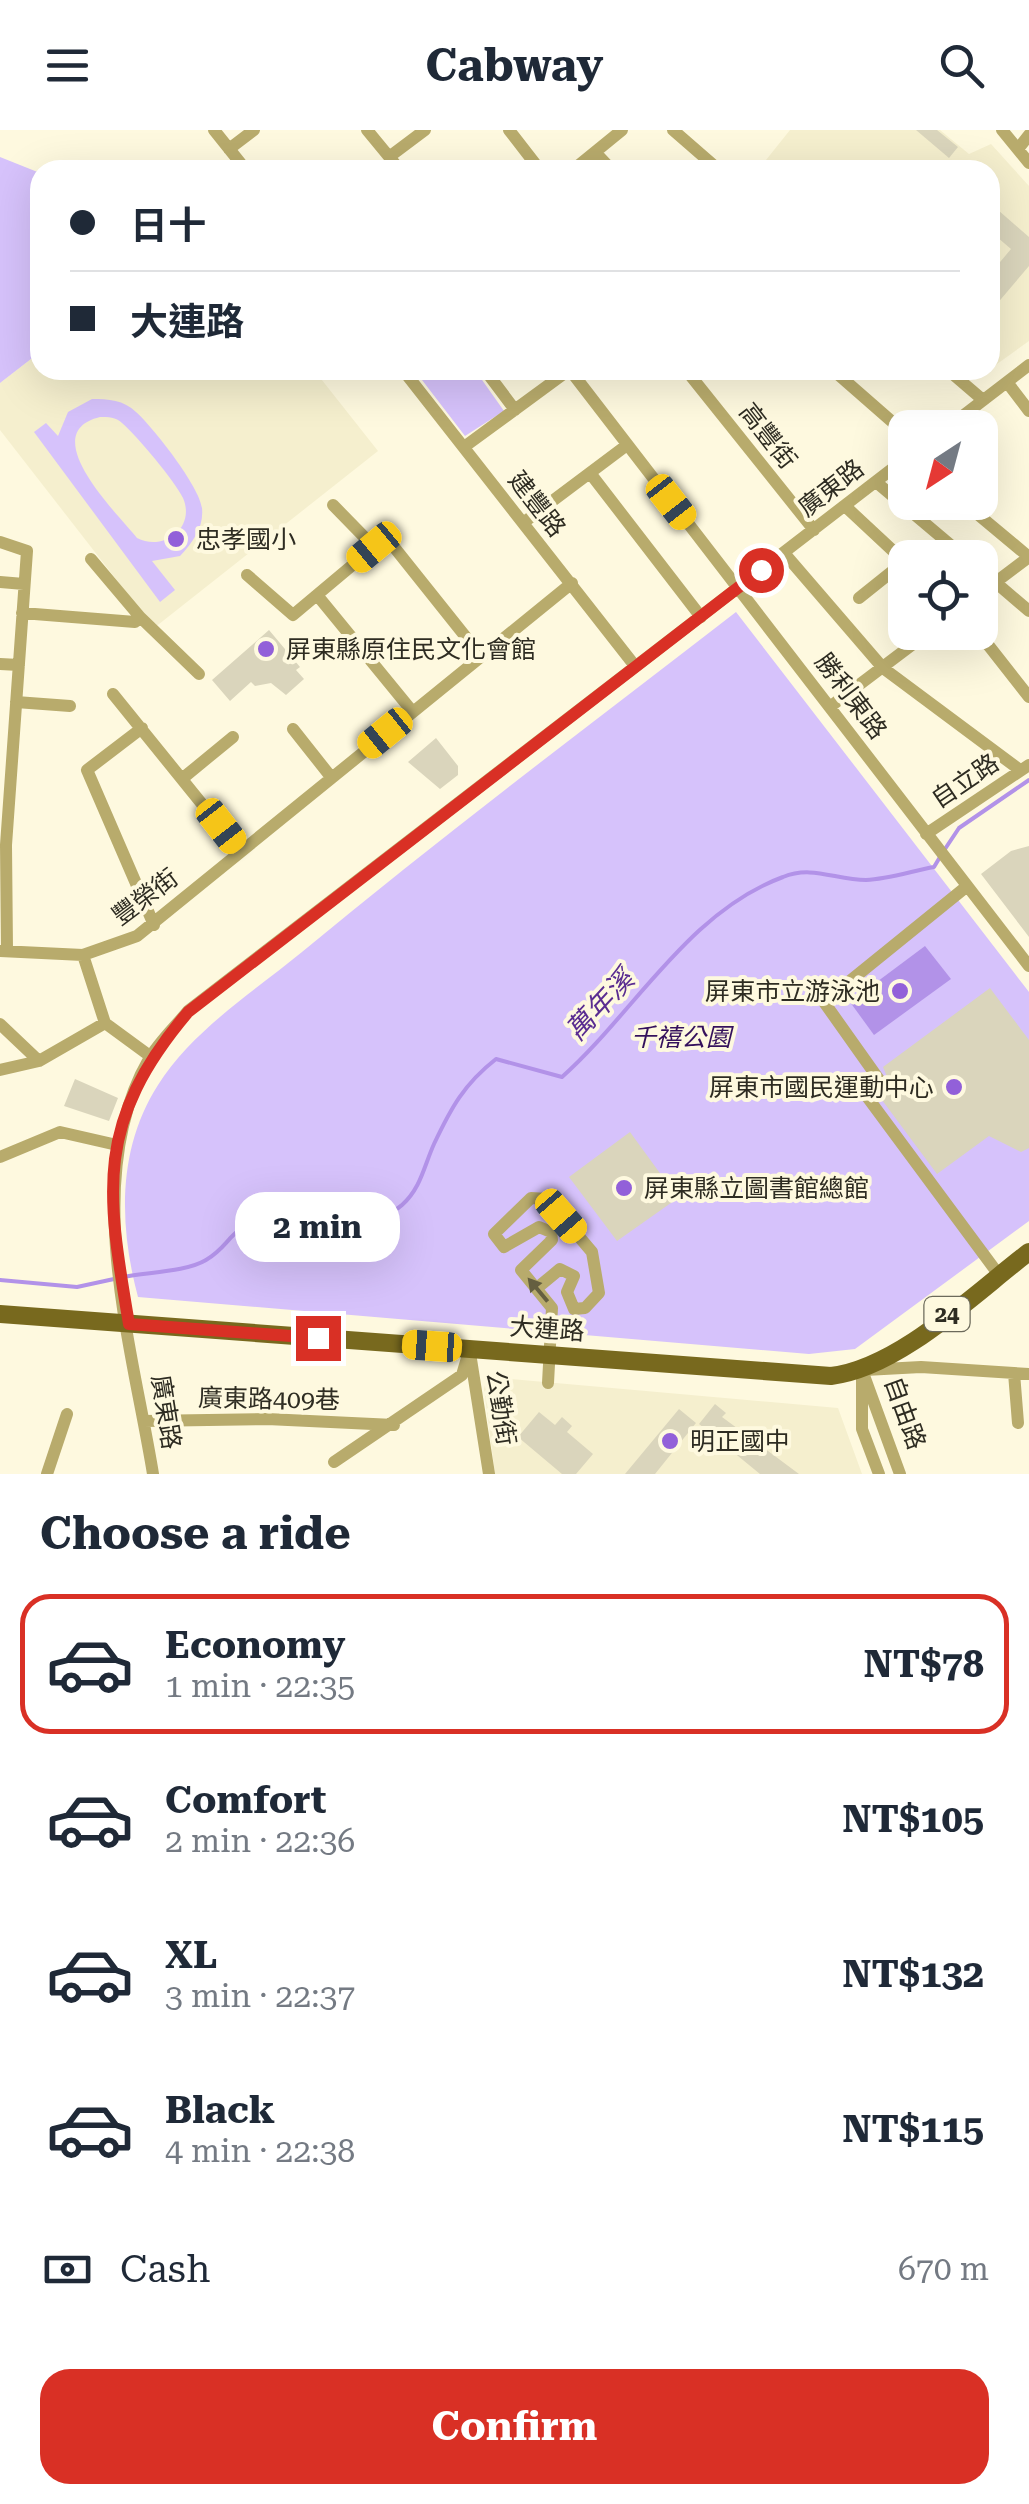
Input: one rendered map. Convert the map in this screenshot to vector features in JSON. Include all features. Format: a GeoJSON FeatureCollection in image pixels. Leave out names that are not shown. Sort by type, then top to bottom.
{"type":"FeatureCollection","features":[{"type":"Feature","properties":{"kind":"main road","name":"自由路"},"geometry":{"type":"LineString","coordinates":[[862,1370],[892,1355],[1029,1252]]}},
{"type":"Feature","properties":{"kind":"main road","name":"大連路"},"geometry":{"type":"LineString","coordinates":[[0,1314],[831,1376],[862,1370]]}},
{"type":"Feature","properties":{"kind":"street"},"geometry":{"type":"LineString","coordinates":[[214,130],[238,160]]}},
{"type":"Feature","properties":{"kind":"street"},"geometry":{"type":"LineString","coordinates":[[229,149],[254,130]]}},
{"type":"Feature","properties":{"kind":"street"},"geometry":{"type":"LineString","coordinates":[[367,130],[392,160]]}},
{"type":"Feature","properties":{"kind":"street"},"geometry":{"type":"LineString","coordinates":[[389,157],[425,130]]}},
{"type":"Feature","properties":{"kind":"street"},"geometry":{"type":"LineString","coordinates":[[509,130],[532,160]]}},
{"type":"Feature","properties":{"kind":"street"},"geometry":{"type":"LineString","coordinates":[[585,160],[622,130]]}},
{"type":"Feature","properties":{"kind":"street"},"geometry":{"type":"LineString","coordinates":[[672,130],[706,160]]}},
{"type":"Feature","properties":{"kind":"street"},"geometry":{"type":"LineString","coordinates":[[1002,130],[1029,163]]}},
{"type":"Feature","properties":{"kind":"street"},"geometry":{"type":"LineString","coordinates":[[1018,149],[1029,135]]}},
{"type":"Feature","properties":{"kind":"street"},"geometry":{"type":"LineString","coordinates":[[596,152],[603,160]]}},
{"type":"Feature","properties":{"kind":"street"},"geometry":{"type":"LineString","coordinates":[[970,410],[1029,366]]}},
{"type":"Feature","properties":{"kind":"street","name":"建豐路"},"geometry":{"type":"LineString","coordinates":[[411,380],[635,666]]}},
{"type":"Feature","properties":{"kind":"street"},"geometry":{"type":"LineString","coordinates":[[492,380],[515,410]]}},
{"type":"Feature","properties":{"kind":"street"},"geometry":{"type":"LineString","coordinates":[[464,448],[556,380]]}},
{"type":"Feature","properties":{"kind":"street","name":"勝利東路"},"geometry":{"type":"LineString","coordinates":[[577,380],[966,887]]}},
{"type":"Feature","properties":{"kind":"street","name":"高豐街"},"geometry":{"type":"LineString","coordinates":[[694,380],[814,530]]}},
{"type":"Feature","properties":{"kind":"street"},"geometry":{"type":"LineString","coordinates":[[844,380],[888,419]]}},
{"type":"Feature","properties":{"kind":"street"},"geometry":{"type":"LineString","coordinates":[[960,380],[983,400]]}},
{"type":"Feature","properties":{"kind":"street"},"geometry":{"type":"LineString","coordinates":[[1008,382],[1029,411]]}},
{"type":"Feature","properties":{"kind":"street"},"geometry":{"type":"LineString","coordinates":[[524,523],[626,445]]}},
{"type":"Feature","properties":{"kind":"street","name":"廣東路"},"geometry":{"type":"LineString","coordinates":[[153,1474],[124,1299],[112,1196],[117,1146],[132,1093],[150,1056],[188,1012],[888,472]]}},
{"type":"Feature","properties":{"kind":"street"},"geometry":{"type":"LineString","coordinates":[[590,473],[701,616]]}},
{"type":"Feature","properties":{"kind":"street"},"geometry":{"type":"LineString","coordinates":[[876,482],[945,540]]}},
{"type":"Feature","properties":{"kind":"street"},"geometry":{"type":"LineString","coordinates":[[333,505],[374,547]]}},
{"type":"Feature","properties":{"kind":"street"},"geometry":{"type":"LineString","coordinates":[[845,506],[888,546]]}},
{"type":"Feature","properties":{"kind":"street"},"geometry":{"type":"LineString","coordinates":[[985,520],[1029,557],[998,580]]}},
{"type":"Feature","properties":{"kind":"street"},"geometry":{"type":"LineString","coordinates":[[247,575],[293,615],[386,537],[481,656]]}},
{"type":"Feature","properties":{"kind":"street"},"geometry":{"type":"LineString","coordinates":[[0,542],[27,551],[16,702],[6,752],[3,951]]}},
{"type":"Feature","properties":{"kind":"street"},"geometry":{"type":"LineString","coordinates":[[784,553],[883,668],[1024,768]]}},
{"type":"Feature","properties":{"kind":"street"},"geometry":{"type":"LineString","coordinates":[[92,559],[140,618],[199,674]]}},
{"type":"Feature","properties":{"kind":"street"},"geometry":{"type":"LineString","coordinates":[[859,598],[888,575]]}},
{"type":"Feature","properties":{"kind":"street"},"geometry":{"type":"LineString","coordinates":[[0,582],[24,584]]}},
{"type":"Feature","properties":{"kind":"street","name":"豐榮街"},"geometry":{"type":"LineString","coordinates":[[3,951],[83,956],[118,946],[154,925],[572,583]]}},
{"type":"Feature","properties":{"kind":"street"},"geometry":{"type":"LineString","coordinates":[[998,584],[1029,612]]}},
{"type":"Feature","properties":{"kind":"street"},"geometry":{"type":"LineString","coordinates":[[317,595],[412,712]]}},
{"type":"Feature","properties":{"kind":"street"},"geometry":{"type":"LineString","coordinates":[[22,613],[135,622],[140,618]]}},
{"type":"Feature","properties":{"kind":"street"},"geometry":{"type":"LineString","coordinates":[[831,706],[906,650]]}},
{"type":"Feature","properties":{"kind":"street"},"geometry":{"type":"LineString","coordinates":[[992,650],[1029,697]]}},
{"type":"Feature","properties":{"kind":"street"},"geometry":{"type":"LineString","coordinates":[[0,664],[19,666]]}},
{"type":"Feature","properties":{"kind":"street"},"geometry":{"type":"LineString","coordinates":[[113,694],[240,851]]}},
{"type":"Feature","properties":{"kind":"street"},"geometry":{"type":"LineString","coordinates":[[16,702],[70,706]]}},
{"type":"Feature","properties":{"kind":"street"},"geometry":{"type":"LineString","coordinates":[[142,728],[86,770],[154,925]]}},
{"type":"Feature","properties":{"kind":"street"},"geometry":{"type":"LineString","coordinates":[[292,729],[331,777]]}},
{"type":"Feature","properties":{"kind":"street"},"geometry":{"type":"LineString","coordinates":[[183,778],[233,737]]}},
{"type":"Feature","properties":{"kind":"street","name":"自立路"},"geometry":{"type":"LineString","coordinates":[[926,834],[1024,768]]}},
{"type":"Feature","properties":{"kind":"street"},"geometry":{"type":"LineString","coordinates":[[999,1275],[865,1094],[880,1081],[824,1002],[966,887],[1029,966]]}},
{"type":"Feature","properties":{"kind":"street"},"geometry":{"type":"LineString","coordinates":[[83,956],[105,1023],[150,1056]]}},
{"type":"Feature","properties":{"kind":"street"},"geometry":{"type":"LineString","coordinates":[[0,1070],[39,1062],[105,1023]]}},
{"type":"Feature","properties":{"kind":"street"},"geometry":{"type":"LineString","coordinates":[[0,1024],[39,1062]]}},
{"type":"Feature","properties":{"kind":"street"},"geometry":{"type":"LineString","coordinates":[[0,1156],[60,1132],[117,1146]]}},
{"type":"Feature","properties":{"kind":"street"},"geometry":{"type":"LineString","coordinates":[[537,1288],[560,1269],[574,1276],[567,1292],[574,1308],[585,1308],[599,1293],[592,1252],[547,1199],[538,1197],[531,1198],[494,1234],[504,1247],[539,1227],[551,1232],[552,1240],[521,1270],[552,1308],[548,1383]]}},
{"type":"Feature","properties":{"kind":"street"},"geometry":{"type":"LineString","coordinates":[[334,1462],[394,1425],[462,1375],[470,1348]]}},
{"type":"Feature","properties":{"kind":"street","name":"公勤街"},"geometry":{"type":"LineString","coordinates":[[470,1348],[489,1474]]}},
{"type":"Feature","properties":{"kind":"street","name":"大連路"},"geometry":{"type":"LineString","coordinates":[[862,1370],[921,1368],[1029,1374]]}},
{"type":"Feature","properties":{"kind":"street","name":"自由路"},"geometry":{"type":"LineString","coordinates":[[862,1370],[862,1429],[879,1474]]}},
{"type":"Feature","properties":{"kind":"street","name":"自由路"},"geometry":{"type":"LineString","coordinates":[[862,1370],[900,1474]]}},
{"type":"Feature","properties":{"kind":"street"},"geometry":{"type":"LineString","coordinates":[[1014,1373],[1018,1422]]}},
{"type":"Feature","properties":{"kind":"street"},"geometry":{"type":"LineString","coordinates":[[47,1474],[67,1414]]}},
{"type":"Feature","properties":{"kind":"street","name":"廣東路409巷"},"geometry":{"type":"LineString","coordinates":[[144,1422],[267,1419],[394,1425]]}},
{"type":"Feature","properties":{"kind":"shaded area"},"geometry":{"type":"Polygon","coordinates":[[[790,130],[940,130],[969,154],[991,144],[1029,186],[1029,341],[1000,362],[1000,160],[766,160],[790,130]]]}},
{"type":"Feature","properties":{"kind":"shaded area","name":"忠孝國小"},"geometry":{"type":"Polygon","coordinates":[[[30,360],[30,380],[322,380],[378,451],[154,628],[0,430],[0,383],[30,360]]]}},
{"type":"Feature","properties":{"kind":"shaded area","name":"屏東市立游泳池"},"geometry":{"type":"Polygon","coordinates":[[[925,946],[951,979],[874,1035],[850,1002],[925,946]]]}},
{"type":"Feature","properties":{"kind":"shaded area","name":"明正國中"},"geometry":{"type":"Polygon","coordinates":[[[487,1377],[838,1408],[862,1474],[495,1474],[484,1389],[487,1377]]]}},
{"type":"Feature","properties":{"kind":"green space"},"geometry":{"type":"Polygon","coordinates":[[[0,157],[30,169],[30,360],[0,383],[0,157]]]}},
{"type":"Feature","properties":{"kind":"green space"},"geometry":{"type":"Polygon","coordinates":[[[422,380],[482,380],[504,411],[465,436],[422,380]]]}},
{"type":"Feature","properties":{"kind":"green space"},"geometry":{"type":"Polygon","coordinates":[[[92,399],[116,401],[131,408],[175,458],[199,498],[201,522],[189,545],[180,556],[152,561],[175,590],[160,602],[34,432],[46,423],[58,436],[68,412],[92,399]],[[100,417],[82,426],[75,439],[87,474],[137,538],[157,542],[175,534],[185,519],[183,498],[129,429],[117,420],[100,417]]]}},
{"type":"Feature","properties":{"kind":"green space","name":"千禧公園"},"geometry":{"type":"Polygon","coordinates":[[[736,612],[1029,992],[1029,1221],[855,1349],[809,1354],[138,1297],[127,1243],[125,1188],[135,1135],[158,1085],[172,1065],[224,1013],[736,612]]]}},
{"type":"Feature","properties":{"kind":"building"},"geometry":{"type":"Polygon","coordinates":[[[916,130],[937,130],[958,147],[949,158],[916,130]]]}},
{"type":"Feature","properties":{"kind":"building"},"geometry":{"type":"Polygon","coordinates":[[[1000,212],[1029,237],[1029,266],[1000,300],[1000,262],[1011,249],[1000,240],[1000,212]]]}},
{"type":"Feature","properties":{"kind":"building","name":"屏東縣原住民文化會館"},"geometry":{"type":"Polygon","coordinates":[[[269,630],[300,667],[296,670],[304,679],[286,695],[271,683],[255,686],[251,682],[230,701],[212,680],[269,630]]]}},
{"type":"Feature","properties":{"kind":"building"},"geometry":{"type":"Polygon","coordinates":[[[436,738],[458,766],[458,775],[440,789],[408,762],[436,738]]]}},
{"type":"Feature","properties":{"kind":"building"},"geometry":{"type":"Polygon","coordinates":[[[1029,846],[1029,937],[981,874],[1011,851],[1029,846]]]}},
{"type":"Feature","properties":{"kind":"building","name":"屏東市國民運動中心"},"geometry":{"type":"Polygon","coordinates":[[[990,988],[1029,1040],[1029,1148],[1021,1152],[989,1136],[937,1174],[879,1096],[890,1084],[883,1067],[990,988]]]}},
{"type":"Feature","properties":{"kind":"building"},"geometry":{"type":"Polygon","coordinates":[[[75,1079],[118,1098],[109,1121],[64,1106],[75,1079]]]}},
{"type":"Feature","properties":{"kind":"building","name":"屏東縣立圖書館總館"},"geometry":{"type":"Polygon","coordinates":[[[630,1132],[678,1198],[617,1241],[569,1177],[630,1132]]]}},
{"type":"Feature","properties":{"kind":"building"},"geometry":{"type":"Polygon","coordinates":[[[715,1404],[726,1413],[722,1417],[799,1474],[760,1474],[699,1424],[715,1404]]]}},
{"type":"Feature","properties":{"kind":"building"},"geometry":{"type":"Polygon","coordinates":[[[679,1409],[696,1423],[655,1474],[625,1474],[679,1409]]]}},
{"type":"Feature","properties":{"kind":"building"},"geometry":{"type":"Polygon","coordinates":[[[539,1412],[555,1425],[562,1417],[572,1426],[567,1432],[593,1454],[576,1474],[562,1474],[518,1437],[539,1412]]]}},
{"type":"Feature","properties":{"kind":"waterway","name":"萬年溪"},"geometry":{"type":"LineString","coordinates":[[945,849],[959,828],[1029,780]]}},
{"type":"Feature","properties":{"kind":"waterway","name":"萬年溪"},"geometry":{"type":"LineString","coordinates":[[123,1277],[198,1264],[255,1222],[284,1217],[355,1221],[388,1214],[414,1191],[453,1108],[485,1068],[496,1059],[562,1077],[690,939],[749,893],[804,872],[874,879],[934,867],[940,857]]}},
{"type":"Feature","properties":{"kind":"waterway","name":"萬年溪"},"geometry":{"type":"LineString","coordinates":[[0,1280],[77,1287],[114,1279]]}},
{"type":"Feature","properties":{"kind":"place","name":"忠孝國小"},"geometry":{"type":"Point","coordinates":[176,539]}},
{"type":"Feature","properties":{"kind":"place","name":"屏東縣原住民文化會館"},"geometry":{"type":"Point","coordinates":[266,649]}},
{"type":"Feature","properties":{"kind":"place","name":"屏東市立游泳池"},"geometry":{"type":"Point","coordinates":[900,991]}},
{"type":"Feature","properties":{"kind":"place","name":"屏東市國民運動中心"},"geometry":{"type":"Point","coordinates":[954,1087]}},
{"type":"Feature","properties":{"kind":"place","name":"屏東縣立圖書館總館"},"geometry":{"type":"Point","coordinates":[624,1188]}},
{"type":"Feature","properties":{"kind":"place","name":"明正國中"},"geometry":{"type":"Point","coordinates":[670,1441]}},
{"type":"Feature","properties":{"kind":"route"},"geometry":{"type":"LineString","coordinates":[[318,1338],[129,1324],[118,1258],[112,1174],[118,1136],[150,1056],[188,1012],[761,570]]}}]}
